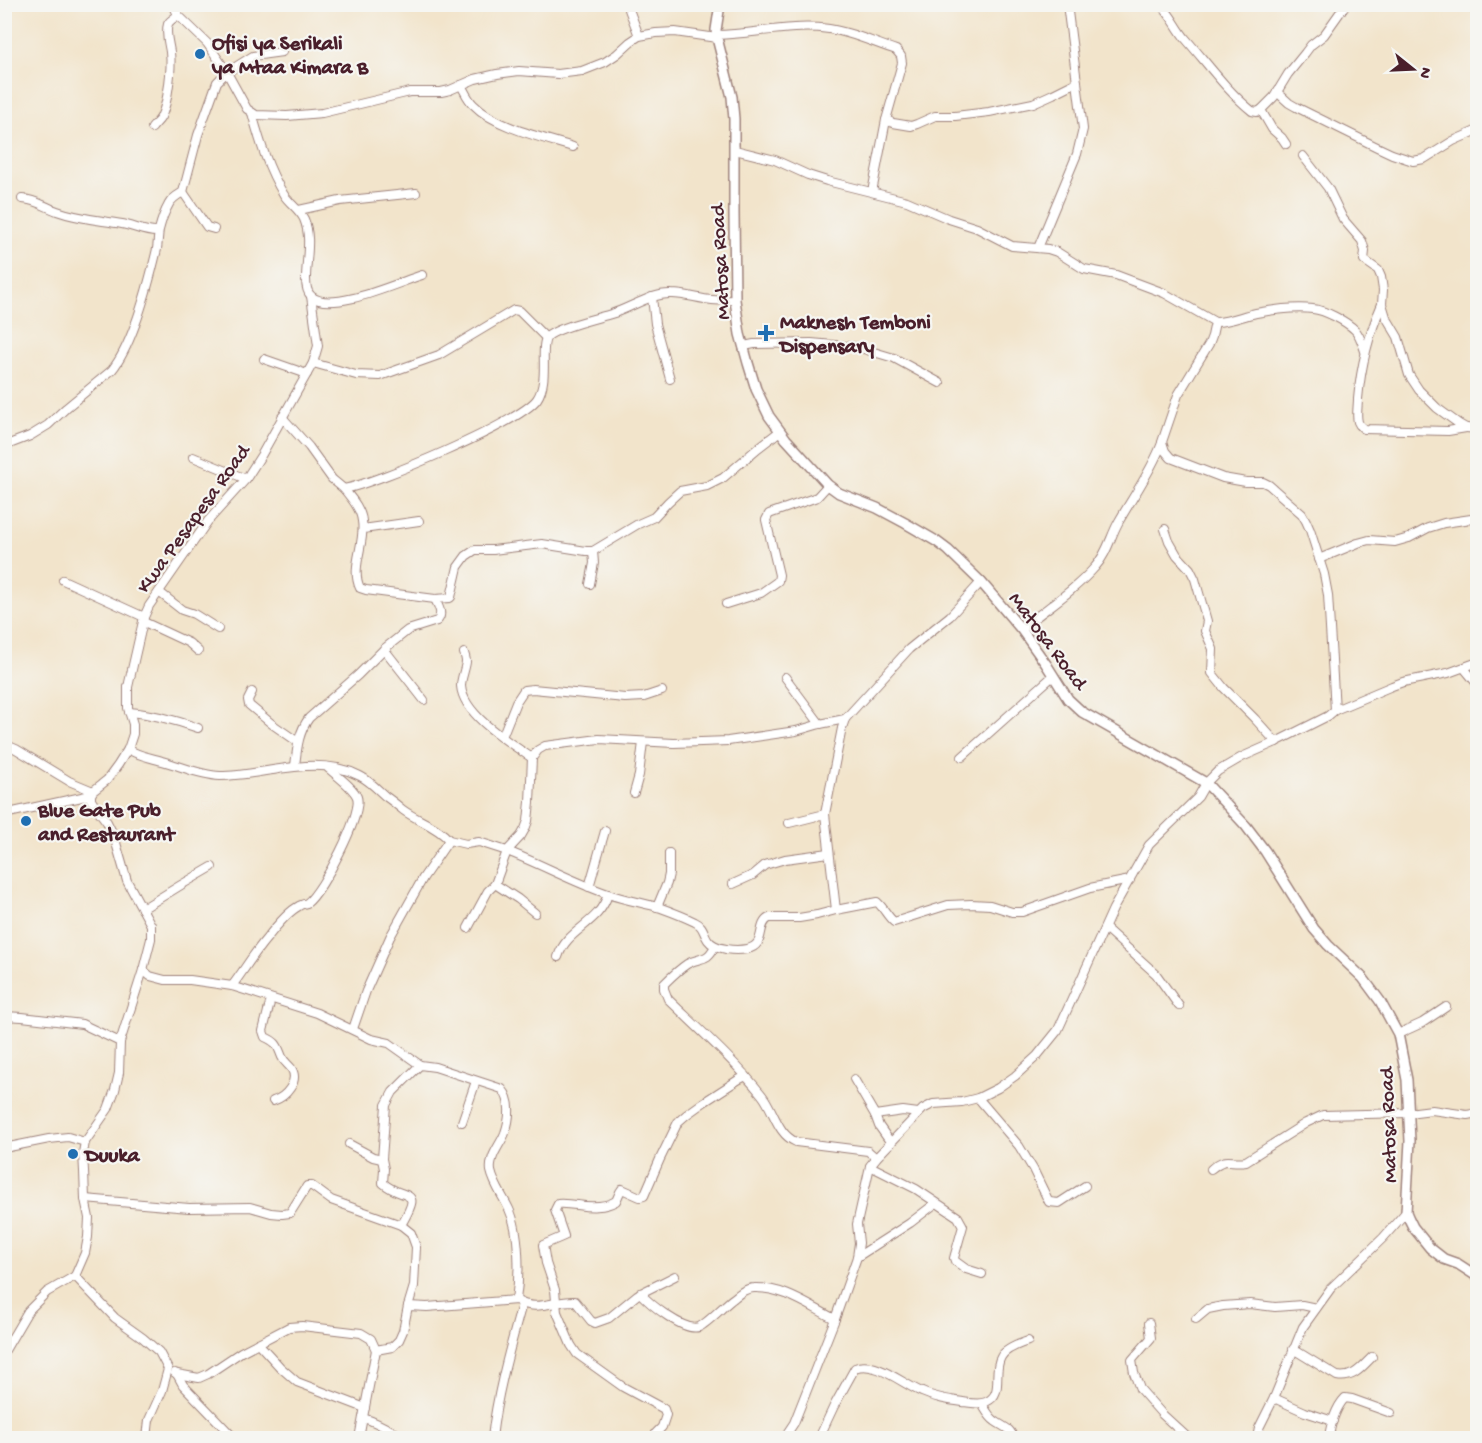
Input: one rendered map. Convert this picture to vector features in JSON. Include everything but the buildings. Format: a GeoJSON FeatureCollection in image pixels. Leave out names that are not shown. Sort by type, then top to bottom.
{"type":"FeatureCollection","features":[{"type":"Feature","properties":{"kind":"street"},"geometry":{"type":"LineString","coordinates":[[173,4],[178,15],[207,43],[225,69],[247,109],[256,115],[287,116],[322,113],[410,92],[441,92],[475,79],[519,71],[558,74],[582,71],[605,62],[639,36],[656,33],[675,32],[717,36],[807,28],[829,29],[852,34],[896,50],[901,56],[902,63],[886,120],[872,192]]}},
{"type":"Feature","properties":{"kind":"street"},"geometry":{"type":"LineString","coordinates":[[627,4],[639,36]]}},
{"type":"Feature","properties":{"kind":"street"},"geometry":{"type":"LineString","coordinates":[[720,6],[731,4]]}},
{"type":"Feature","properties":{"kind":"street"},"geometry":{"type":"LineString","coordinates":[[1038,248],[1073,164],[1083,129],[1067,4]]}},
{"type":"Feature","properties":{"kind":"street"},"geometry":{"type":"LineString","coordinates":[[1160,4],[1168,11],[1180,32],[1225,86],[1252,111],[1257,112],[1277,92],[1311,45],[1324,35],[1346,4]]}},
{"type":"Feature","properties":{"kind":"street"},"geometry":{"type":"LineString","coordinates":[[1468,4],[1478,17]]}},
{"type":"Feature","properties":{"kind":"street","name":"Matosa Road"},"geometry":{"type":"LineString","coordinates":[[720,6],[717,36],[732,97],[734,119],[735,300],[748,363],[761,402],[769,416],[828,485],[839,493],[877,508],[905,523],[948,550],[981,582],[1021,629],[1047,664],[1068,699],[1082,712],[1206,783],[1246,826],[1265,851],[1296,903],[1318,934],[1363,978],[1380,1001],[1398,1034],[1407,1080],[1410,1141],[1406,1212],[1413,1227],[1430,1248],[1444,1259],[1458,1264],[1478,1277]]}},
{"type":"Feature","properties":{"kind":"street"},"geometry":{"type":"LineString","coordinates":[[152,128],[160,119],[165,106],[171,60],[167,26],[178,15]]}},
{"type":"Feature","properties":{"kind":"street"},"geometry":{"type":"LineString","coordinates":[[4,446],[30,436],[48,425],[117,364],[132,333],[142,303],[157,248],[158,232],[169,204],[183,192],[198,135],[217,82],[226,73],[253,56],[282,52]]}},
{"type":"Feature","properties":{"kind":"street"},"geometry":{"type":"LineString","coordinates":[[886,120],[911,126],[935,116],[988,112],[1033,103],[1077,82]]}},
{"type":"Feature","properties":{"kind":"street"},"geometry":{"type":"LineString","coordinates":[[461,85],[473,105],[488,116],[518,129],[573,147]]}},
{"type":"Feature","properties":{"kind":"street"},"geometry":{"type":"LineString","coordinates":[[1277,92],[1288,103],[1392,154],[1413,161],[1424,159],[1448,144],[1478,130]]}},
{"type":"Feature","properties":{"kind":"street"},"geometry":{"type":"LineString","coordinates":[[1261,110],[1272,129],[1286,144]]}},
{"type":"Feature","properties":{"kind":"street"},"geometry":{"type":"LineString","coordinates":[[252,113],[268,166],[287,200],[299,210],[340,201],[416,193]]}},
{"type":"Feature","properties":{"kind":"street"},"geometry":{"type":"LineString","coordinates":[[735,150],[768,157],[826,181],[907,201],[968,224],[1012,246],[1057,252],[1084,269],[1116,275],[1164,293],[1215,322],[1233,320],[1260,312],[1315,309],[1354,328],[1365,351]]}},
{"type":"Feature","properties":{"kind":"street"},"geometry":{"type":"LineString","coordinates":[[1303,156],[1328,188],[1343,219],[1362,242],[1365,251],[1364,260],[1378,270],[1381,277],[1382,303],[1365,351],[1360,382],[1357,412],[1360,426],[1364,429],[1478,429]]}},
{"type":"Feature","properties":{"kind":"street"},"geometry":{"type":"LineString","coordinates":[[183,192],[207,227],[214,229]]}},
{"type":"Feature","properties":{"kind":"street"},"geometry":{"type":"LineString","coordinates":[[22,199],[28,199],[78,217],[158,232]]}},
{"type":"Feature","properties":{"kind":"street","name":"Kwa Pesapesa Road"},"geometry":{"type":"LineString","coordinates":[[92,793],[107,780],[118,765],[128,749],[133,734],[129,712],[129,681],[149,606],[208,521],[246,479],[313,363],[318,346],[311,296],[306,281],[308,237],[299,210]]}},
{"type":"Feature","properties":{"kind":"street"},"geometry":{"type":"LineString","coordinates":[[311,296],[322,301],[357,298],[422,275]]}},
{"type":"Feature","properties":{"kind":"street"},"geometry":{"type":"LineString","coordinates":[[344,489],[365,483],[445,450],[497,426],[529,407],[537,399],[543,387],[544,345],[549,335],[614,313],[652,297],[671,293],[713,300],[735,300]]}},
{"type":"Feature","properties":{"kind":"street"},"geometry":{"type":"LineString","coordinates":[[652,297],[655,324],[670,380]]}},
{"type":"Feature","properties":{"kind":"street"},"geometry":{"type":"LineString","coordinates":[[1382,303],[1386,317],[1398,337],[1409,375],[1414,383],[1437,408],[1466,428]]}},
{"type":"Feature","properties":{"kind":"street"},"geometry":{"type":"LineString","coordinates":[[313,363],[356,375],[380,376],[440,355],[514,310],[519,311],[546,338]]}},
{"type":"Feature","properties":{"kind":"street"},"geometry":{"type":"LineString","coordinates":[[1021,629],[1055,601],[1074,589],[1104,556],[1120,521],[1154,462],[1178,395],[1209,344],[1215,322]]}},
{"type":"Feature","properties":{"kind":"street"},"geometry":{"type":"LineString","coordinates":[[744,346],[811,343],[857,347],[894,358],[940,383]]}},
{"type":"Feature","properties":{"kind":"street"},"geometry":{"type":"LineString","coordinates":[[264,359],[307,374]]}},
{"type":"Feature","properties":{"kind":"street"},"geometry":{"type":"LineString","coordinates":[[282,417],[309,447],[332,479],[344,489],[358,510],[363,529],[357,570],[360,588],[435,599],[451,597],[461,562],[471,552],[542,544],[593,551],[654,517],[680,491],[707,486],[723,478],[780,431]]}},
{"type":"Feature","properties":{"kind":"street"},"geometry":{"type":"LineString","coordinates":[[1162,442],[1171,458],[1190,466],[1234,481],[1269,484],[1302,514],[1311,530],[1328,595],[1335,710]]}},
{"type":"Feature","properties":{"kind":"street"},"geometry":{"type":"LineString","coordinates":[[193,457],[246,479]]}},
{"type":"Feature","properties":{"kind":"street"},"geometry":{"type":"LineString","coordinates":[[726,604],[761,593],[778,581],[779,575],[767,516],[817,497],[828,485]]}},
{"type":"Feature","properties":{"kind":"street"},"geometry":{"type":"LineString","coordinates":[[1319,559],[1369,540],[1395,542],[1444,523],[1478,518]]}},
{"type":"Feature","properties":{"kind":"street"},"geometry":{"type":"LineString","coordinates":[[363,529],[419,520]]}},
{"type":"Feature","properties":{"kind":"street"},"geometry":{"type":"LineString","coordinates":[[1165,529],[1177,555],[1191,569],[1195,579],[1207,621],[1205,632],[1213,649],[1212,673],[1276,742]]}},
{"type":"Feature","properties":{"kind":"street"},"geometry":{"type":"LineString","coordinates":[[590,584],[594,563],[593,551]]}},
{"type":"Feature","properties":{"kind":"street"},"geometry":{"type":"LineString","coordinates":[[63,580],[144,619],[189,643],[198,651]]}},
{"type":"Feature","properties":{"kind":"street"},"geometry":{"type":"LineString","coordinates":[[836,910],[825,814],[845,719],[909,649],[950,616],[981,582]]}},
{"type":"Feature","properties":{"kind":"street"},"geometry":{"type":"LineString","coordinates":[[159,592],[182,610],[194,614],[218,629]]}},
{"type":"Feature","properties":{"kind":"street"},"geometry":{"type":"LineString","coordinates":[[295,766],[298,742],[309,718],[408,630],[437,621],[441,611],[435,599]]}},
{"type":"Feature","properties":{"kind":"street"},"geometry":{"type":"LineString","coordinates":[[384,649],[424,700]]}},
{"type":"Feature","properties":{"kind":"street"},"geometry":{"type":"LineString","coordinates":[[464,653],[466,663],[461,684],[463,695],[476,716],[532,758]]}},
{"type":"Feature","properties":{"kind":"street"},"geometry":{"type":"LineString","coordinates":[[784,1438],[794,1423],[857,1257],[859,1244],[857,1224],[870,1166],[918,1113],[933,1104],[962,1102],[978,1098],[1015,1076],[1037,1056],[1058,1030],[1113,909],[1149,845],[1198,797],[1206,783],[1218,771],[1328,716],[1335,710],[1403,682],[1448,673],[1478,662]]}},
{"type":"Feature","properties":{"kind":"street"},"geometry":{"type":"LineString","coordinates":[[1464,668],[1478,685]]}},
{"type":"Feature","properties":{"kind":"street"},"geometry":{"type":"LineString","coordinates":[[962,757],[1053,676]]}},
{"type":"Feature","properties":{"kind":"street"},"geometry":{"type":"LineString","coordinates":[[785,677],[820,724]]}},
{"type":"Feature","properties":{"kind":"street"},"geometry":{"type":"LineString","coordinates":[[502,737],[516,702],[524,690],[533,688],[625,698],[644,697],[662,691]]}},
{"type":"Feature","properties":{"kind":"street"},"geometry":{"type":"LineString","coordinates":[[252,692],[248,700],[249,705],[298,742]]}},
{"type":"Feature","properties":{"kind":"street"},"geometry":{"type":"LineString","coordinates":[[129,712],[162,716],[198,728]]}},
{"type":"Feature","properties":{"kind":"street"},"geometry":{"type":"LineString","coordinates":[[468,928],[488,891],[495,884],[507,851],[521,836],[528,821],[532,758],[538,750],[545,746],[599,739],[674,743],[728,741],[796,731],[845,719]]}},
{"type":"Feature","properties":{"kind":"street"},"geometry":{"type":"LineString","coordinates":[[634,793],[643,742]]}},
{"type":"Feature","properties":{"kind":"street"},"geometry":{"type":"LineString","coordinates":[[4,744],[92,793]]}},
{"type":"Feature","properties":{"kind":"street"},"geometry":{"type":"LineString","coordinates":[[128,749],[135,754],[203,774],[228,775],[295,766],[345,770],[375,786],[405,811],[442,833],[449,840],[466,844],[479,842],[507,851],[608,894],[657,907],[699,924],[710,943],[715,946],[734,949],[750,948],[759,940],[766,919],[817,915],[877,902],[884,907],[889,918],[894,922],[948,905],[990,905],[1012,912],[1022,912],[1090,888],[1130,880]]}},
{"type":"Feature","properties":{"kind":"street"},"geometry":{"type":"LineString","coordinates":[[232,986],[256,950],[277,926],[298,906],[307,903],[318,890],[335,864],[351,828],[358,806],[357,798],[353,791],[327,767]]}},
{"type":"Feature","properties":{"kind":"street"},"geometry":{"type":"LineString","coordinates":[[4,814],[92,793]]}},
{"type":"Feature","properties":{"kind":"street"},"geometry":{"type":"LineString","coordinates":[[4,1352],[8,1341],[28,1311],[46,1292],[75,1276],[85,1253],[89,1218],[85,1199],[83,1154],[85,1142],[108,1109],[115,1090],[119,1073],[120,1042],[149,948],[151,925],[127,881],[114,836],[107,822],[94,806],[91,800],[92,793]]}},
{"type":"Feature","properties":{"kind":"street"},"geometry":{"type":"LineString","coordinates":[[789,823],[825,814]]}},
{"type":"Feature","properties":{"kind":"street"},"geometry":{"type":"LineString","coordinates":[[588,886],[605,831]]}},
{"type":"Feature","properties":{"kind":"street"},"geometry":{"type":"LineString","coordinates":[[353,1029],[366,991],[393,931],[423,878],[449,840]]}},
{"type":"Feature","properties":{"kind":"street"},"geometry":{"type":"LineString","coordinates":[[657,907],[669,874],[669,853]]}},
{"type":"Feature","properties":{"kind":"street"},"geometry":{"type":"LineString","coordinates":[[734,884],[753,875],[765,865],[785,859],[829,853]]}},
{"type":"Feature","properties":{"kind":"street"},"geometry":{"type":"LineString","coordinates":[[142,909],[212,867]]}},
{"type":"Feature","properties":{"kind":"street"},"geometry":{"type":"LineString","coordinates":[[495,884],[535,914]]}},
{"type":"Feature","properties":{"kind":"street"},"geometry":{"type":"LineString","coordinates":[[558,957],[561,947],[570,937],[605,905],[608,894]]}},
{"type":"Feature","properties":{"kind":"street"},"geometry":{"type":"LineString","coordinates":[[1105,927],[1156,974],[1179,1006]]}},
{"type":"Feature","properties":{"kind":"street"},"geometry":{"type":"LineString","coordinates":[[715,946],[707,958],[693,961],[676,972],[664,984],[668,999],[746,1076],[764,1097],[778,1126],[791,1140],[868,1151],[876,1158]]}},
{"type":"Feature","properties":{"kind":"street"},"geometry":{"type":"LineString","coordinates":[[143,970],[150,976],[165,980],[190,980],[232,986],[317,1013],[371,1039],[389,1043],[420,1065],[435,1067],[476,1082],[493,1085],[507,1094],[509,1112],[505,1133],[492,1157],[491,1170],[514,1220],[519,1302],[516,1329],[506,1362],[492,1438]]}},
{"type":"Feature","properties":{"kind":"street"},"geometry":{"type":"LineString","coordinates":[[272,999],[263,1031],[265,1037],[277,1043],[282,1060],[293,1070],[294,1077],[293,1084],[281,1098],[273,1101]]}},
{"type":"Feature","properties":{"kind":"street"},"geometry":{"type":"LineString","coordinates":[[1398,1034],[1422,1023],[1446,1007]]}},
{"type":"Feature","properties":{"kind":"street"},"geometry":{"type":"LineString","coordinates":[[4,1016],[82,1024],[120,1042]]}},
{"type":"Feature","properties":{"kind":"street"},"geometry":{"type":"LineString","coordinates":[[401,1225],[412,1207],[412,1199],[383,1183],[382,1159],[386,1105],[393,1092],[420,1065]]}},
{"type":"Feature","properties":{"kind":"street"},"geometry":{"type":"LineString","coordinates":[[655,1438],[666,1415],[664,1408],[623,1387],[577,1354],[571,1345],[557,1312],[555,1290],[546,1263],[544,1244],[564,1236],[555,1210],[556,1206],[561,1203],[591,1207],[610,1204],[616,1201],[622,1189],[643,1197],[678,1122],[704,1102],[746,1076]]}},
{"type":"Feature","properties":{"kind":"street"},"geometry":{"type":"LineString","coordinates":[[854,1079],[875,1114],[879,1126],[891,1143]]}},
{"type":"Feature","properties":{"kind":"street"},"geometry":{"type":"LineString","coordinates":[[462,1122],[476,1082]]}},
{"type":"Feature","properties":{"kind":"street"},"geometry":{"type":"LineString","coordinates":[[978,1098],[1018,1146],[1033,1169],[1049,1202],[1059,1203],[1085,1186]]}},
{"type":"Feature","properties":{"kind":"street"},"geometry":{"type":"LineString","coordinates":[[1211,1169],[1228,1160],[1246,1161],[1315,1117],[1323,1115],[1408,1113],[1432,1110],[1467,1115],[1478,1113]]}},
{"type":"Feature","properties":{"kind":"street"},"geometry":{"type":"LineString","coordinates":[[875,1114],[903,1111],[918,1113]]}},
{"type":"Feature","properties":{"kind":"street"},"geometry":{"type":"LineString","coordinates":[[4,1148],[68,1137],[85,1142]]}},
{"type":"Feature","properties":{"kind":"street"},"geometry":{"type":"LineString","coordinates":[[349,1144],[373,1157],[382,1159]]}},
{"type":"Feature","properties":{"kind":"street"},"geometry":{"type":"LineString","coordinates":[[870,1166],[916,1189],[958,1217],[962,1223],[955,1261],[966,1269],[982,1274]]}},
{"type":"Feature","properties":{"kind":"street"},"geometry":{"type":"LineString","coordinates":[[85,1199],[189,1208],[250,1207],[282,1214],[290,1213],[308,1186],[312,1186],[331,1200],[401,1225],[411,1233],[416,1247],[414,1286],[399,1340],[392,1347],[376,1350]]}},
{"type":"Feature","properties":{"kind":"street"},"geometry":{"type":"LineString","coordinates":[[857,1257],[936,1203]]}},
{"type":"Feature","properties":{"kind":"street"},"geometry":{"type":"LineString","coordinates":[[1257,1438],[1259,1428],[1274,1398],[1293,1349],[1316,1308],[1331,1288],[1383,1239],[1406,1212]]}},
{"type":"Feature","properties":{"kind":"street"},"geometry":{"type":"LineString","coordinates":[[75,1276],[115,1318],[159,1352],[168,1369],[177,1374],[199,1378],[258,1342],[289,1327],[302,1326],[361,1333],[371,1339],[376,1350],[359,1438]]}},
{"type":"Feature","properties":{"kind":"street"},"geometry":{"type":"LineString","coordinates":[[408,1306],[519,1302],[533,1306],[570,1300],[574,1301],[595,1323],[609,1318],[640,1293],[675,1276]]}},
{"type":"Feature","properties":{"kind":"street"},"geometry":{"type":"LineString","coordinates":[[640,1293],[651,1305],[667,1316],[694,1327],[704,1323],[741,1292],[754,1288],[778,1290],[835,1318]]}},
{"type":"Feature","properties":{"kind":"street"},"geometry":{"type":"LineString","coordinates":[[1196,1319],[1208,1309],[1223,1305],[1250,1304],[1275,1307],[1302,1305],[1316,1308]]}},
{"type":"Feature","properties":{"kind":"street"},"geometry":{"type":"LineString","coordinates":[[1149,1323],[1151,1338],[1132,1360],[1134,1373],[1140,1389],[1188,1438]]}},
{"type":"Feature","properties":{"kind":"street"},"geometry":{"type":"LineString","coordinates":[[819,1438],[834,1406],[858,1366],[868,1366],[885,1372],[920,1392],[933,1396],[982,1404],[996,1395],[1001,1355],[1028,1341]]}},
{"type":"Feature","properties":{"kind":"street"},"geometry":{"type":"LineString","coordinates":[[258,1342],[297,1382],[365,1408]]}},
{"type":"Feature","properties":{"kind":"street"},"geometry":{"type":"LineString","coordinates":[[1293,1349],[1337,1376],[1344,1377],[1351,1376],[1372,1357]]}},
{"type":"Feature","properties":{"kind":"street"},"geometry":{"type":"LineString","coordinates":[[147,1438],[149,1420],[162,1391],[168,1369]]}},
{"type":"Feature","properties":{"kind":"street"},"geometry":{"type":"LineString","coordinates":[[177,1374],[183,1385],[234,1438]]}},
{"type":"Feature","properties":{"kind":"street"},"geometry":{"type":"LineString","coordinates":[[1274,1398],[1333,1421]]}},
{"type":"Feature","properties":{"kind":"street"},"geometry":{"type":"LineString","coordinates":[[1329,1438],[1329,1430],[1345,1398],[1391,1413]]}},
{"type":"Feature","properties":{"kind":"street"},"geometry":{"type":"LineString","coordinates":[[982,1404],[993,1420],[1008,1429],[1013,1438]]}},
{"type":"Feature","properties":{"kind":"street"},"geometry":{"type":"LineString","coordinates":[[363,1419],[374,1421],[404,1438]]}},
{"type":"Feature","properties":{"kind":"street"},"geometry":{"type":"LineString","coordinates":[[628,1438],[635,1438]]}},
{"type":"Feature","properties":{"kind":"place","name":"Ofisi ya Serikali ya Mtaa Kimara B"},"geometry":{"type":"Point","coordinates":[200,54]}},
{"type":"Feature","properties":{"kind":"place","name":"Maknesh Temboni Dispensary"},"geometry":{"type":"Point","coordinates":[766,333]}},
{"type":"Feature","properties":{"kind":"place","name":"Blue Gate Pub and Restaurant"},"geometry":{"type":"Point","coordinates":[26,821]}},
{"type":"Feature","properties":{"kind":"place","name":"Duuka"},"geometry":{"type":"Point","coordinates":[73,1154]}}]}
